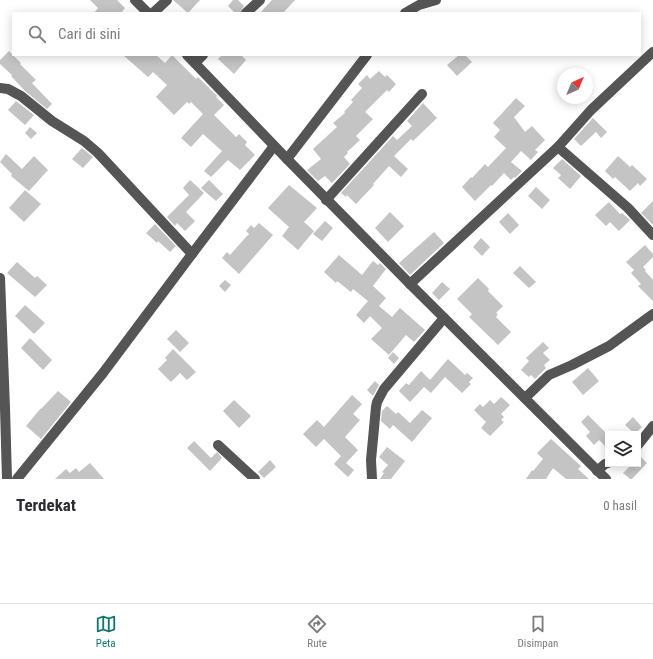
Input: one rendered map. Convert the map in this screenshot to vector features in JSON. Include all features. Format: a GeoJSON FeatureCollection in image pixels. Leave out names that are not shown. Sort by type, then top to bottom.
{"type":"FeatureCollection","features":[{"type":"Feature","properties":{"kind":"street"},"geometry":{"type":"LineString","coordinates":[[135,0],[147,12]]}},
{"type":"Feature","properties":{"kind":"street"},"geometry":{"type":"LineString","coordinates":[[154,12],[167,0]]}},
{"type":"Feature","properties":{"kind":"street"},"geometry":{"type":"LineString","coordinates":[[247,12],[260,0]]}},
{"type":"Feature","properties":{"kind":"street"},"geometry":{"type":"LineString","coordinates":[[407,12],[418,5],[436,0]]}},
{"type":"Feature","properties":{"kind":"street"},"geometry":{"type":"LineString","coordinates":[[412,283],[558,147],[591,110],[653,52]]}},
{"type":"Feature","properties":{"kind":"street"},"geometry":{"type":"LineString","coordinates":[[189,56],[326,200],[412,283],[444,318],[606,479]]}},
{"type":"Feature","properties":{"kind":"street"},"geometry":{"type":"LineString","coordinates":[[195,63],[202,56]]}},
{"type":"Feature","properties":{"kind":"street"},"geometry":{"type":"LineString","coordinates":[[287,160],[366,56]]}},
{"type":"Feature","properties":{"kind":"street"},"geometry":{"type":"LineString","coordinates":[[0,88],[8,89],[21,96],[52,121],[84,141],[98,153],[192,254]]}},
{"type":"Feature","properties":{"kind":"street"},"geometry":{"type":"LineString","coordinates":[[326,200],[422,94]]}},
{"type":"Feature","properties":{"kind":"street"},"geometry":{"type":"LineString","coordinates":[[17,479],[103,373],[274,146]]}},
{"type":"Feature","properties":{"kind":"street"},"geometry":{"type":"LineString","coordinates":[[558,147],[628,208],[653,235]]}},
{"type":"Feature","properties":{"kind":"street"},"geometry":{"type":"LineString","coordinates":[[0,278],[3,406],[7,479]]}},
{"type":"Feature","properties":{"kind":"street"},"geometry":{"type":"LineString","coordinates":[[525,398],[549,375],[609,346],[653,314]]}},
{"type":"Feature","properties":{"kind":"street"},"geometry":{"type":"LineString","coordinates":[[372,479],[371,460],[377,402],[384,389],[444,318]]}},
{"type":"Feature","properties":{"kind":"street"},"geometry":{"type":"LineString","coordinates":[[641,441],[653,426]]}},
{"type":"Feature","properties":{"kind":"street"},"geometry":{"type":"LineString","coordinates":[[218,445],[255,479]]}},
{"type":"Feature","properties":{"kind":"street"},"geometry":{"type":"LineString","coordinates":[[597,471],[605,465]]}},
{"type":"Feature","properties":{"kind":"building"},"geometry":{"type":"Polygon","coordinates":[[[90,0],[117,0],[125,8],[122,12],[95,12],[98,8],[90,0]]]}},
{"type":"Feature","properties":{"kind":"building"},"geometry":{"type":"Polygon","coordinates":[[[173,0],[200,0],[189,12],[187,12],[173,0]]]}},
{"type":"Feature","properties":{"kind":"building"},"geometry":{"type":"Polygon","coordinates":[[[233,0],[238,0],[244,6],[241,12],[234,12],[228,6],[233,0]]]}},
{"type":"Feature","properties":{"kind":"building"},"geometry":{"type":"Polygon","coordinates":[[[272,0],[295,0],[284,12],[261,12],[272,0]]]}},
{"type":"Feature","properties":{"kind":"building"},"geometry":{"type":"Polygon","coordinates":[[[9,51],[12,56],[14,56],[21,63],[20,64],[36,80],[32,83],[52,104],[47,109],[25,91],[11,76],[12,75],[0,64],[0,60],[9,51]]]}},
{"type":"Feature","properties":{"kind":"building"},"geometry":{"type":"Polygon","coordinates":[[[124,56],[157,56],[165,63],[171,56],[173,56],[196,79],[198,77],[217,96],[216,97],[224,105],[214,115],[236,137],[239,134],[247,142],[245,145],[255,155],[240,170],[228,160],[211,177],[204,171],[222,151],[203,134],[191,147],[181,138],[203,114],[191,102],[189,104],[187,102],[174,115],[156,97],[167,85],[153,72],[148,77],[124,56]]]}},
{"type":"Feature","properties":{"kind":"building"},"geometry":{"type":"Polygon","coordinates":[[[221,56],[242,56],[246,60],[234,74],[218,59],[221,56]]]}},
{"type":"Feature","properties":{"kind":"building"},"geometry":{"type":"Polygon","coordinates":[[[458,56],[466,56],[472,62],[457,76],[447,65],[458,56]]]}},
{"type":"Feature","properties":{"kind":"building"},"geometry":{"type":"Polygon","coordinates":[[[379,71],[385,77],[387,75],[396,84],[389,92],[387,90],[365,112],[373,119],[356,136],[360,140],[347,152],[348,153],[344,157],[350,164],[332,183],[325,176],[318,181],[307,170],[321,159],[313,149],[337,127],[333,123],[345,113],[344,112],[353,102],[351,100],[362,88],[358,84],[367,75],[370,79],[379,71]]]}},
{"type":"Feature","properties":{"kind":"building"},"geometry":{"type":"Polygon","coordinates":[[[516,98],[525,106],[514,117],[525,132],[532,126],[545,140],[535,150],[538,152],[531,160],[521,151],[511,162],[522,171],[515,178],[514,177],[511,180],[504,173],[475,201],[462,187],[485,164],[488,167],[506,148],[494,137],[500,130],[493,123],[516,98]]]}},
{"type":"Feature","properties":{"kind":"building"},"geometry":{"type":"Polygon","coordinates":[[[16,101],[34,115],[25,125],[8,110],[16,101]]]}},
{"type":"Feature","properties":{"kind":"building"},"geometry":{"type":"Polygon","coordinates":[[[423,103],[437,118],[413,141],[411,139],[394,156],[408,169],[401,177],[389,166],[356,204],[347,195],[346,197],[341,193],[393,136],[397,140],[412,126],[407,121],[423,103]]]}},
{"type":"Feature","properties":{"kind":"building"},"geometry":{"type":"Polygon","coordinates":[[[593,118],[607,132],[601,138],[596,132],[581,146],[574,139],[593,118]]]}},
{"type":"Feature","properties":{"kind":"building"},"geometry":{"type":"Polygon","coordinates":[[[30,127],[37,133],[31,139],[25,133],[30,127]]]}},
{"type":"Feature","properties":{"kind":"building"},"geometry":{"type":"Polygon","coordinates":[[[82,148],[93,157],[83,168],[72,159],[82,148]]]}},
{"type":"Feature","properties":{"kind":"building"},"geometry":{"type":"Polygon","coordinates":[[[6,154],[22,169],[34,156],[48,170],[29,191],[11,176],[12,174],[0,162],[6,154]]]}},
{"type":"Feature","properties":{"kind":"building"},"geometry":{"type":"Polygon","coordinates":[[[618,156],[630,167],[632,165],[647,179],[640,186],[638,183],[630,191],[615,177],[613,179],[605,171],[618,156]]]}},
{"type":"Feature","properties":{"kind":"building"},"geometry":{"type":"Polygon","coordinates":[[[562,159],[581,176],[570,189],[558,178],[561,175],[553,168],[562,159]]]}},
{"type":"Feature","properties":{"kind":"building"},"geometry":{"type":"Polygon","coordinates":[[[190,180],[204,193],[186,212],[195,221],[185,231],[177,223],[175,226],[167,217],[189,195],[183,188],[190,180]]]}},
{"type":"Feature","properties":{"kind":"building"},"geometry":{"type":"Polygon","coordinates":[[[209,180],[223,194],[216,201],[201,188],[209,180]]]}},
{"type":"Feature","properties":{"kind":"building"},"geometry":{"type":"Polygon","coordinates":[[[289,185],[317,208],[304,222],[314,231],[298,250],[282,236],[289,227],[268,208],[289,185]]]}},
{"type":"Feature","properties":{"kind":"building"},"geometry":{"type":"Polygon","coordinates":[[[536,187],[550,200],[542,209],[528,196],[536,187]]]}},
{"type":"Feature","properties":{"kind":"building"},"geometry":{"type":"Polygon","coordinates":[[[25,190],[41,204],[24,222],[9,208],[25,190]]]}},
{"type":"Feature","properties":{"kind":"building"},"geometry":{"type":"Polygon","coordinates":[[[653,201],[653,225],[641,213],[653,201]]]}},
{"type":"Feature","properties":{"kind":"building"},"geometry":{"type":"Polygon","coordinates":[[[609,202],[620,214],[622,213],[630,220],[619,231],[610,222],[606,226],[595,215],[609,202]]]}},
{"type":"Feature","properties":{"kind":"building"},"geometry":{"type":"Polygon","coordinates":[[[390,212],[404,226],[388,242],[375,228],[390,212]]]}},
{"type":"Feature","properties":{"kind":"building"},"geometry":{"type":"Polygon","coordinates":[[[508,213],[519,225],[510,234],[499,222],[508,213]]]}},
{"type":"Feature","properties":{"kind":"building"},"geometry":{"type":"Polygon","coordinates":[[[325,221],[333,228],[322,241],[313,234],[325,221]]]}},
{"type":"Feature","properties":{"kind":"building"},"geometry":{"type":"Polygon","coordinates":[[[259,223],[273,235],[239,274],[222,258],[227,252],[230,255],[249,234],[246,231],[251,225],[254,228],[259,223]]]}},
{"type":"Feature","properties":{"kind":"building"},"geometry":{"type":"Polygon","coordinates":[[[155,224],[176,246],[170,252],[146,233],[155,224]]]}},
{"type":"Feature","properties":{"kind":"building"},"geometry":{"type":"Polygon","coordinates":[[[434,232],[444,243],[410,275],[399,263],[434,232]]]}},
{"type":"Feature","properties":{"kind":"building"},"geometry":{"type":"Polygon","coordinates":[[[481,238],[490,247],[482,256],[473,247],[481,238]]]}},
{"type":"Feature","properties":{"kind":"building"},"geometry":{"type":"Polygon","coordinates":[[[645,245],[653,254],[653,257],[643,267],[653,280],[653,301],[638,286],[641,284],[631,273],[634,270],[626,262],[645,245]]]}},
{"type":"Feature","properties":{"kind":"building"},"geometry":{"type":"Polygon","coordinates":[[[339,255],[362,275],[373,261],[378,265],[380,263],[386,269],[373,286],[386,298],[379,306],[392,317],[400,308],[425,330],[414,342],[406,335],[389,355],[371,339],[382,328],[370,316],[364,323],[356,315],[368,301],[353,289],[351,292],[337,281],[336,283],[324,272],[339,255]]]}},
{"type":"Feature","properties":{"kind":"building"},"geometry":{"type":"Polygon","coordinates":[[[17,262],[35,278],[37,276],[47,285],[35,297],[7,273],[17,262]]]}},
{"type":"Feature","properties":{"kind":"building"},"geometry":{"type":"Polygon","coordinates":[[[520,266],[536,282],[529,288],[513,273],[520,266]]]}},
{"type":"Feature","properties":{"kind":"building"},"geometry":{"type":"Polygon","coordinates":[[[478,278],[503,306],[496,313],[498,314],[496,317],[511,332],[498,345],[469,317],[472,314],[457,299],[478,278]]]}},
{"type":"Feature","properties":{"kind":"building"},"geometry":{"type":"Polygon","coordinates":[[[225,280],[231,285],[225,292],[219,286],[225,280]]]}},
{"type":"Feature","properties":{"kind":"building"},"geometry":{"type":"Polygon","coordinates":[[[442,282],[450,289],[439,300],[432,293],[442,282]]]}},
{"type":"Feature","properties":{"kind":"building"},"geometry":{"type":"Polygon","coordinates":[[[25,305],[45,323],[34,334],[15,316],[25,305]]]}},
{"type":"Feature","properties":{"kind":"building"},"geometry":{"type":"Polygon","coordinates":[[[176,330],[189,343],[180,352],[167,339],[176,330]]]}},
{"type":"Feature","properties":{"kind":"building"},"geometry":{"type":"Polygon","coordinates":[[[30,338],[52,360],[43,370],[21,348],[30,338]]]}},
{"type":"Feature","properties":{"kind":"building"},"geometry":{"type":"Polygon","coordinates":[[[543,342],[549,348],[543,353],[550,360],[544,365],[546,368],[535,379],[531,375],[529,377],[521,370],[529,361],[526,358],[543,342]]]}},
{"type":"Feature","properties":{"kind":"building"},"geometry":{"type":"Polygon","coordinates":[[[173,349],[196,372],[187,380],[180,373],[171,382],[158,369],[167,360],[165,358],[173,349]]]}},
{"type":"Feature","properties":{"kind":"building"},"geometry":{"type":"Polygon","coordinates":[[[393,352],[399,358],[394,364],[388,358],[393,352]]]}},
{"type":"Feature","properties":{"kind":"building"},"geometry":{"type":"Polygon","coordinates":[[[448,359],[465,375],[467,373],[473,378],[469,382],[471,384],[462,393],[445,377],[431,393],[424,387],[410,402],[399,391],[406,383],[409,385],[421,371],[430,380],[448,359]]]}},
{"type":"Feature","properties":{"kind":"building"},"geometry":{"type":"Polygon","coordinates":[[[588,368],[599,381],[583,395],[572,382],[588,368]]]}},
{"type":"Feature","properties":{"kind":"building"},"geometry":{"type":"Polygon","coordinates":[[[375,381],[379,385],[373,396],[367,390],[375,381]]]}},
{"type":"Feature","properties":{"kind":"building"},"geometry":{"type":"Polygon","coordinates":[[[58,391],[71,402],[41,439],[26,426],[58,391]]]}},
{"type":"Feature","properties":{"kind":"building"},"geometry":{"type":"Polygon","coordinates":[[[352,395],[362,404],[353,414],[360,420],[345,437],[358,450],[346,463],[354,470],[348,477],[334,464],[341,456],[324,439],[316,447],[303,434],[317,420],[324,427],[352,395]]]}},
{"type":"Feature","properties":{"kind":"building"},"geometry":{"type":"Polygon","coordinates":[[[501,397],[510,405],[501,414],[504,417],[501,420],[504,422],[490,436],[481,428],[486,422],[474,410],[480,404],[483,407],[490,400],[494,404],[501,397]]]}},
{"type":"Feature","properties":{"kind":"building"},"geometry":{"type":"Polygon","coordinates":[[[234,400],[251,416],[239,428],[223,411],[234,400]]]}},
{"type":"Feature","properties":{"kind":"building"},"geometry":{"type":"Polygon","coordinates":[[[387,406],[396,414],[398,412],[410,423],[422,410],[432,418],[412,442],[393,425],[390,429],[381,421],[382,411],[387,406]]]}},
{"type":"Feature","properties":{"kind":"building"},"geometry":{"type":"Polygon","coordinates":[[[588,415],[605,432],[605,446],[599,440],[594,445],[586,436],[590,432],[581,422],[588,415]]]}},
{"type":"Feature","properties":{"kind":"building"},"geometry":{"type":"Polygon","coordinates":[[[633,417],[642,427],[638,431],[632,431],[625,425],[633,417]]]}},
{"type":"Feature","properties":{"kind":"building"},"geometry":{"type":"Polygon","coordinates":[[[551,439],[581,466],[578,469],[589,479],[566,479],[553,468],[546,479],[526,479],[532,470],[533,471],[543,459],[537,453],[551,439]]]}},
{"type":"Feature","properties":{"kind":"building"},"geometry":{"type":"Polygon","coordinates":[[[194,441],[211,458],[217,452],[222,458],[210,471],[187,448],[194,441]]]}},
{"type":"Feature","properties":{"kind":"building"},"geometry":{"type":"Polygon","coordinates":[[[387,447],[405,461],[391,479],[380,479],[384,473],[382,472],[388,465],[379,457],[387,447]]]}},
{"type":"Feature","properties":{"kind":"building"},"geometry":{"type":"Polygon","coordinates":[[[641,457],[647,463],[632,479],[623,473],[629,467],[641,467],[641,457]]]}},
{"type":"Feature","properties":{"kind":"building"},"geometry":{"type":"Polygon","coordinates":[[[270,460],[276,467],[264,478],[258,472],[270,460]]]}},
{"type":"Feature","properties":{"kind":"building"},"geometry":{"type":"Polygon","coordinates":[[[90,463],[104,479],[55,479],[66,469],[70,473],[76,468],[79,472],[90,463]]]}}]}
